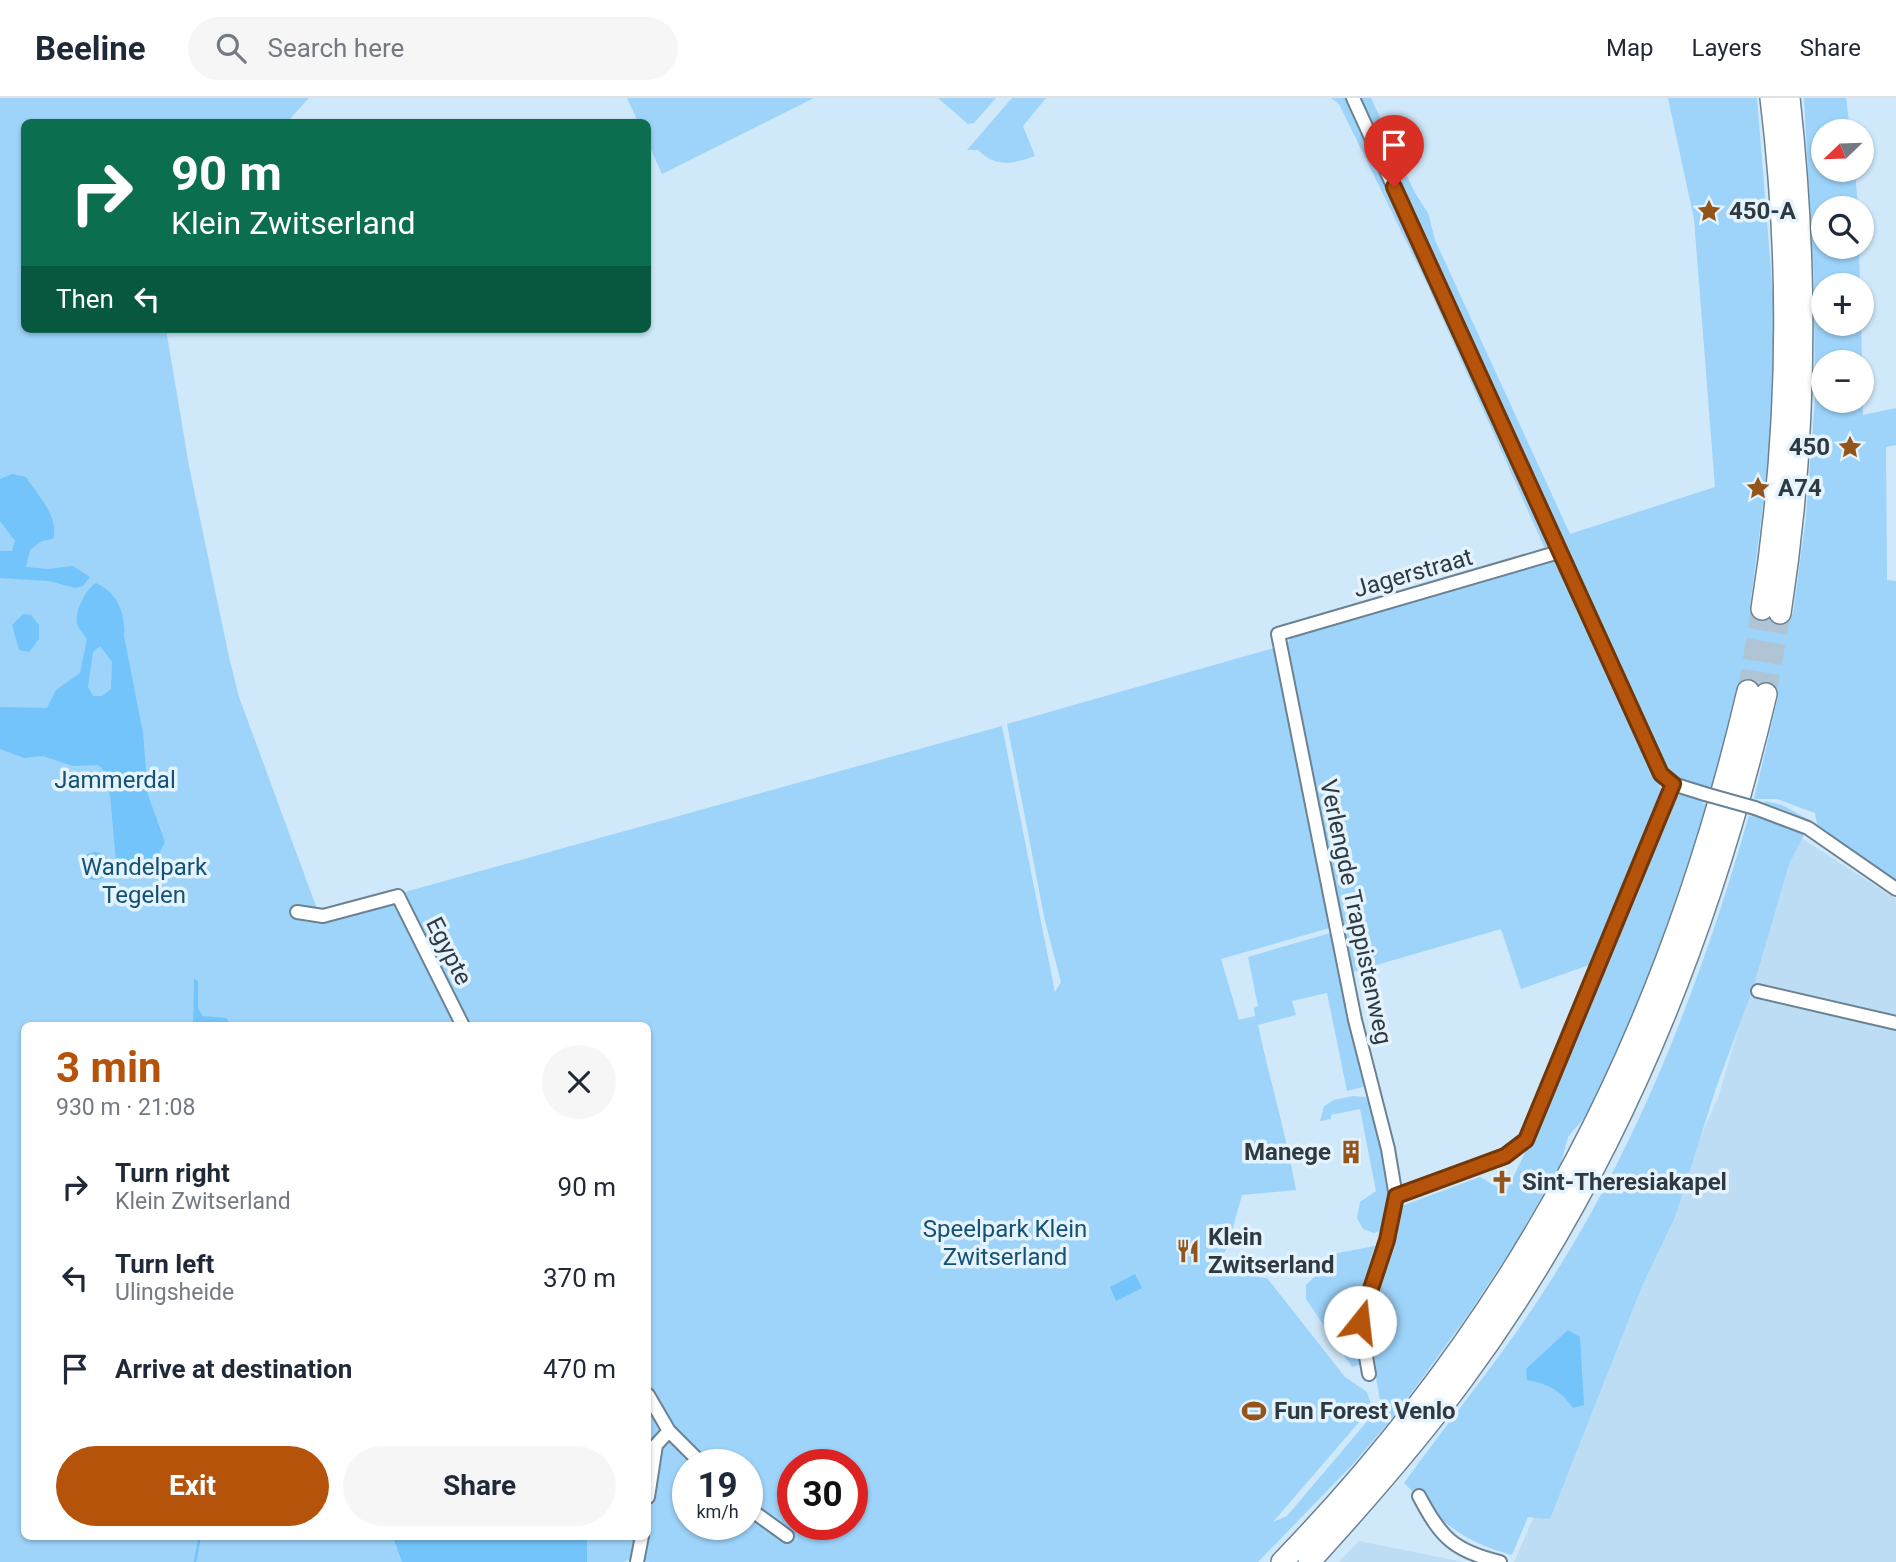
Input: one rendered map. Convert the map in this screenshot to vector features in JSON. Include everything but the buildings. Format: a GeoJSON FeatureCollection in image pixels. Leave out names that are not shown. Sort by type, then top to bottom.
{"type":"FeatureCollection","features":[{"type":"Feature","properties":{"kind":"highway"},"geometry":{"type":"LineString","coordinates":[[1771,98],[1785,260],[1786,339],[1771,611],[1799,459],[1803,368],[1803,264],[1789,98]]}},
{"type":"Feature","properties":{"kind":"highway"},"geometry":{"type":"LineString","coordinates":[[1282,1562],[1368,1470],[1443,1373],[1496,1297],[1582,1151],[1636,1041],[1681,927],[1757,693],[1728,844],[1699,930],[1651,1053],[1600,1157],[1506,1316],[1463,1380],[1392,1469],[1309,1562]]}},
{"type":"Feature","properties":{"kind":"street"},"geometry":{"type":"LineString","coordinates":[[1353,98],[1661,774],[1673,784],[1755,808],[1808,828],[1896,888]]}},
{"type":"Feature","properties":{"kind":"street","name":"Jagerstraat"},"geometry":{"type":"LineString","coordinates":[[1278,635],[1559,552]]}},
{"type":"Feature","properties":{"kind":"street","name":"Verlengde Trappistenweg"},"geometry":{"type":"LineString","coordinates":[[1278,635],[1355,1020],[1388,1149],[1396,1196]]}},
{"type":"Feature","properties":{"kind":"street"},"geometry":{"type":"LineString","coordinates":[[1369,1374],[1360,1322],[1387,1240],[1396,1196],[1505,1156],[1526,1140],[1673,784]]}},
{"type":"Feature","properties":{"kind":"street","name":"Egypte"},"geometry":{"type":"LineString","coordinates":[[297,912],[323,916],[398,896],[461,1022]]}},
{"type":"Feature","properties":{"kind":"street"},"geometry":{"type":"LineString","coordinates":[[1758,991],[1896,1023]]}},
{"type":"Feature","properties":{"kind":"street"},"geometry":{"type":"LineString","coordinates":[[651,1400],[669,1431],[687,1449]]}},
{"type":"Feature","properties":{"kind":"street"},"geometry":{"type":"LineString","coordinates":[[651,1478],[656,1445],[669,1431]]}},
{"type":"Feature","properties":{"kind":"street"},"geometry":{"type":"LineString","coordinates":[[1419,1496],[1434,1525],[1446,1540],[1461,1549],[1500,1562]]}},
{"type":"Feature","properties":{"kind":"street"},"geometry":{"type":"LineString","coordinates":[[637,1562],[641,1540]]}},
{"type":"Feature","properties":{"kind":"shaded area"},"geometry":{"type":"Polygon","coordinates":[[[12,474],[26,477],[46,506],[53,523],[53,539],[42,541],[30,550],[26,567],[48,569],[73,566],[90,577],[83,586],[75,588],[49,581],[0,578],[0,551],[12,551],[15,541],[0,521],[0,479],[12,474]]]}},
{"type":"Feature","properties":{"kind":"shaded area"},"geometry":{"type":"Polygon","coordinates":[[[96,583],[110,592],[122,612],[124,636],[143,733],[148,795],[165,842],[159,854],[131,874],[117,872],[110,795],[102,768],[98,765],[73,766],[43,756],[24,758],[0,749],[0,707],[47,708],[56,690],[80,673],[87,639],[77,624],[77,614],[96,583]],[[100,646],[93,652],[88,687],[93,696],[102,696],[111,689],[112,662],[100,646]]]}},
{"type":"Feature","properties":{"kind":"shaded area"},"geometry":{"type":"Polygon","coordinates":[[[23,614],[31,615],[39,625],[39,639],[29,652],[19,650],[12,625],[23,614]]]}},
{"type":"Feature","properties":{"kind":"shaded area"},"geometry":{"type":"Polygon","coordinates":[[[1795,834],[1896,899],[1896,1562],[1514,1562],[1719,1095],[1795,834]]]}},
{"type":"Feature","properties":{"kind":"shaded area"},"geometry":{"type":"Polygon","coordinates":[[[95,852],[105,856],[109,866],[105,876],[95,880],[85,876],[81,866],[85,856],[95,852]]]}},
{"type":"Feature","properties":{"kind":"shaded area"},"geometry":{"type":"Polygon","coordinates":[[[194,979],[198,981],[198,1008],[203,1016],[226,1018],[229,1022],[193,1022],[194,979]]]}},
{"type":"Feature","properties":{"kind":"shaded area"},"geometry":{"type":"Polygon","coordinates":[[[1135,1274],[1142,1288],[1116,1301],[1110,1287],[1135,1274]]]}},
{"type":"Feature","properties":{"kind":"shaded area"},"geometry":{"type":"Polygon","coordinates":[[[1568,1330],[1580,1337],[1584,1405],[1573,1408],[1553,1389],[1527,1380],[1526,1369],[1568,1330]]]}},
{"type":"Feature","properties":{"kind":"shaded area"},"geometry":{"type":"Polygon","coordinates":[[[394,1540],[587,1540],[587,1562],[402,1562],[394,1540]]]}},
{"type":"Feature","properties":{"kind":"shaded area"},"geometry":{"type":"Polygon","coordinates":[[[1359,1541],[1463,1562],[1339,1562],[1359,1541]]]}},
{"type":"Feature","properties":{"kind":"green space"},"geometry":{"type":"Polygon","coordinates":[[[0,98],[309,98],[290,119],[21,119],[21,333],[167,333],[189,466],[239,697],[317,909],[326,914],[1002,726],[1055,992],[1061,982],[1045,921],[1007,724],[1274,648],[1333,927],[1221,959],[1239,1020],[1255,1016],[1254,1008],[1258,1006],[1248,957],[1334,932],[1367,1086],[1347,1091],[1327,993],[1292,1001],[1296,1015],[1258,1025],[1296,1190],[1242,1195],[1228,1245],[1219,1263],[1232,1274],[1267,1278],[1345,1377],[1367,1392],[1372,1407],[1273,1522],[1287,1516],[1381,1405],[1367,1329],[1374,1297],[1393,1241],[1399,1207],[1480,1177],[1506,1192],[1532,1138],[1672,799],[1683,793],[1704,799],[1703,804],[1708,803],[1651,972],[1609,1069],[1584,1118],[1568,1137],[1561,1163],[1517,1240],[1470,1312],[1399,1410],[1354,1463],[1258,1562],[649,1562],[642,1560],[643,1554],[624,1562],[0,1562],[0,98]]]}},
{"type":"Feature","properties":{"kind":"green space"},"geometry":{"type":"Polygon","coordinates":[[[627,98],[814,98],[662,174],[651,150],[651,119],[637,119],[627,98]]]}},
{"type":"Feature","properties":{"kind":"green space"},"geometry":{"type":"Polygon","coordinates":[[[938,98],[996,98],[974,123],[968,124],[938,98]]]}},
{"type":"Feature","properties":{"kind":"green space"},"geometry":{"type":"Polygon","coordinates":[[[1012,98],[1046,98],[1023,126],[1035,156],[1005,163],[992,160],[978,150],[967,150],[1012,98]]]}},
{"type":"Feature","properties":{"kind":"green space"},"geometry":{"type":"Polygon","coordinates":[[[1331,98],[1350,98],[1552,547],[1545,549],[1428,286],[1339,104],[1331,98]]]}},
{"type":"Feature","properties":{"kind":"green space"},"geometry":{"type":"Polygon","coordinates":[[[1359,98],[1371,98],[1415,193],[1428,213],[1435,240],[1570,534],[1715,487],[1694,219],[1668,98],[1757,98],[1775,320],[1769,459],[1750,606],[1793,614],[1806,517],[1814,413],[1863,415],[1896,408],[1896,445],[1886,447],[1887,580],[1896,581],[1896,883],[1819,829],[1763,805],[1765,801],[1782,805],[1817,824],[1815,813],[1777,799],[1754,799],[1778,697],[1736,690],[1712,788],[1676,778],[1663,766],[1456,306],[1359,98]]]}},
{"type":"Feature","properties":{"kind":"green space"},"geometry":{"type":"Polygon","coordinates":[[[1804,98],[1846,98],[1849,119],[1811,119],[1811,182],[1856,182],[1857,196],[1811,196],[1811,229],[1804,98]]]}},
{"type":"Feature","properties":{"kind":"green space"},"geometry":{"type":"Polygon","coordinates":[[[1813,259],[1859,259],[1860,273],[1813,273],[1813,259]]]}},
{"type":"Feature","properties":{"kind":"green space"},"geometry":{"type":"Polygon","coordinates":[[[1814,336],[1861,336],[1862,350],[1815,350],[1814,336]]]}},
{"type":"Feature","properties":{"kind":"green space"},"geometry":{"type":"Polygon","coordinates":[[[1546,560],[1554,560],[1560,567],[1663,793],[1589,965],[1521,989],[1501,929],[1352,972],[1286,647],[1291,637],[1546,560]]]}},
{"type":"Feature","properties":{"kind":"green space"},"geometry":{"type":"Polygon","coordinates":[[[1754,812],[1805,833],[1789,864],[1752,991],[1716,1088],[1675,1217],[1642,1286],[1550,1519],[1528,1517],[1512,1555],[1493,1549],[1452,1528],[1404,1483],[1536,1303],[1615,1168],[1668,1053],[1712,935],[1749,815],[1752,817],[1754,812]],[[1580,1337],[1544,1383],[1562,1392],[1573,1408],[1580,1337]]]}},
{"type":"Feature","properties":{"kind":"green space"},"geometry":{"type":"Polygon","coordinates":[[[1353,1096],[1366,1097],[1373,1104],[1384,1149],[1388,1198],[1381,1230],[1374,1233],[1363,1229],[1357,1218],[1360,1202],[1376,1191],[1360,1109],[1331,1115],[1331,1119],[1320,1121],[1324,1106],[1334,1100],[1353,1096]]]}},
{"type":"Feature","properties":{"kind":"green space"},"geometry":{"type":"Polygon","coordinates":[[[1375,1246],[1361,1304],[1362,1364],[1352,1367],[1306,1299],[1306,1285],[1321,1271],[1332,1254],[1375,1246]]]}},
{"type":"Feature","properties":{"kind":"waterway"},"geometry":{"type":"LineString","coordinates":[[195,1562],[199,1540]]}},
{"type":"Feature","properties":{"kind":"tunnel"},"geometry":{"type":"LineString","coordinates":[[1748,691],[1762,609]]}},
{"type":"Feature","properties":{"kind":"tunnel"},"geometry":{"type":"LineString","coordinates":[[1766,694],[1780,613]]}},
{"type":"Feature","properties":{"kind":"place","name":"450-A"},"geometry":{"type":"Point","coordinates":[1709,211]}},
{"type":"Feature","properties":{"kind":"place","name":"450"},"geometry":{"type":"Point","coordinates":[1850,447]}},
{"type":"Feature","properties":{"kind":"place","name":"A74"},"geometry":{"type":"Point","coordinates":[1758,488]}},
{"type":"Feature","properties":{"kind":"place","name":"Manege"},"geometry":{"type":"Point","coordinates":[1351,1152]}},
{"type":"Feature","properties":{"kind":"place","name":"Sint-Theresiakapel"},"geometry":{"type":"Point","coordinates":[1502,1182]}},
{"type":"Feature","properties":{"kind":"place","name":"Klein Zwitserland"},"geometry":{"type":"Point","coordinates":[1188,1251]}},
{"type":"Feature","properties":{"kind":"place","name":"Fun Forest Venlo"},"geometry":{"type":"Point","coordinates":[1254,1411]}},
{"type":"Feature","properties":{"kind":"route"},"geometry":{"type":"LineString","coordinates":[[1360,1322],[1387,1240],[1396,1196],[1505,1156],[1526,1140],[1673,784],[1661,774],[1394,187]]}},
{"type":"Feature","properties":{"kind":"park label","name":"Jammerdal"},"geometry":{"type":"Point","coordinates":[115,780]}},
{"type":"Feature","properties":{"kind":"park label","name":"Wandelpark Tegelen"},"geometry":{"type":"Point","coordinates":[144,881]}},
{"type":"Feature","properties":{"kind":"park label","name":"Speelpark Klein Zwitserland"},"geometry":{"type":"Point","coordinates":[1005,1243]}}]}
